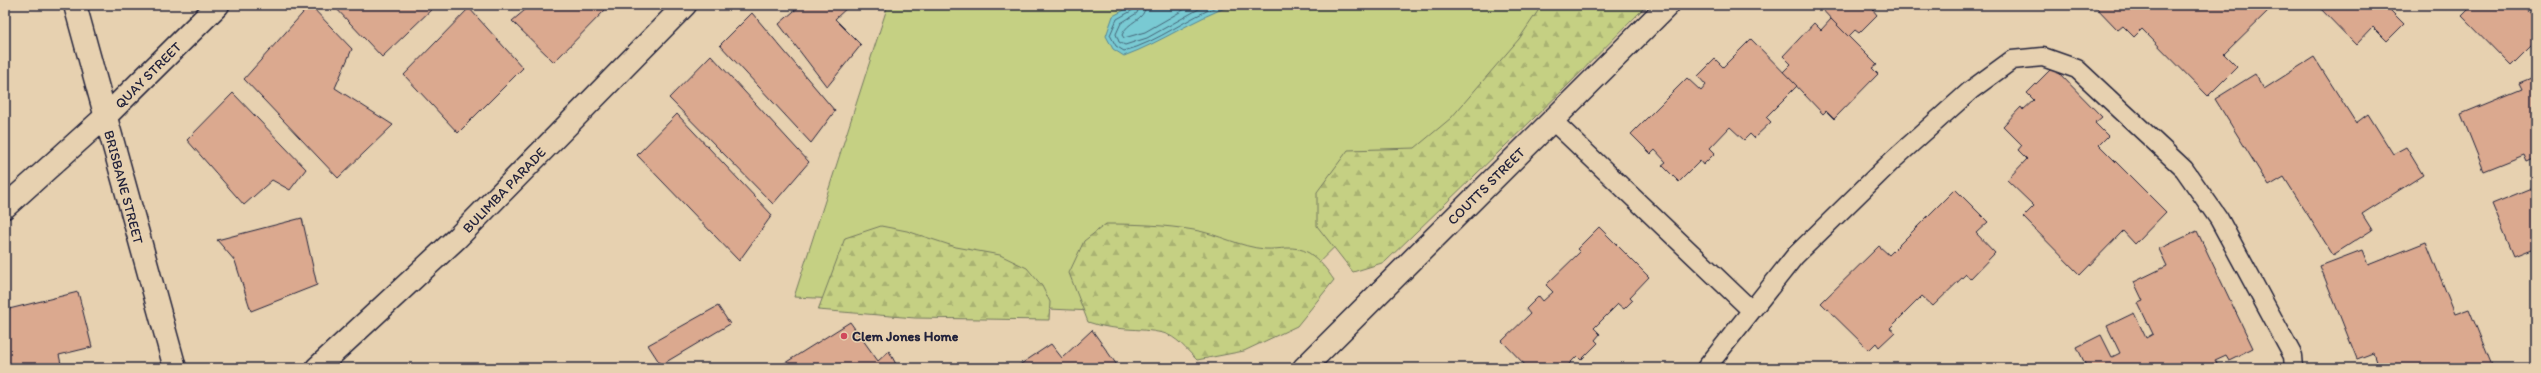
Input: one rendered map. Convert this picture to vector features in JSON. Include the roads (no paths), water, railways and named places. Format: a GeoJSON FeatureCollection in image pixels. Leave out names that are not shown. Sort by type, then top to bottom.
{"type":"FeatureCollection","features":[{"type":"Feature","properties":{"kind":"street","name":"BRISBANE STREET"},"geometry":{"type":"LineString","coordinates":[[75,5],[175,368]]}},
{"type":"Feature","properties":{"kind":"street","name":"QUAY STREET"},"geometry":{"type":"LineString","coordinates":[[5,207],[105,117],[218,5]]}},
{"type":"Feature","properties":{"kind":"street","name":"BULIMBA PARADE"},"geometry":{"type":"LineString","coordinates":[[317,368],[457,238],[685,5]]}},
{"type":"Feature","properties":{"kind":"street","name":"COUTTS STREET"},"geometry":{"type":"LineString","coordinates":[[1304,368],[1668,5]]}},
{"type":"Feature","properties":{"kind":"lane"},"geometry":{"type":"LineString","coordinates":[[1706,368],[1795,256],[1893,160],[1971,90],[2012,60],[2043,57],[2077,69],[2184,169],[2219,219],[2293,356],[2294,368]]}},
{"type":"Feature","properties":{"kind":"lane"},"geometry":{"type":"LineString","coordinates":[[1552,120],[1752,310]]}},
{"type":"Feature","properties":{"kind":"water"},"geometry":{"type":"Polygon","coordinates":[[[1134,5],[1233,5],[1205,16],[1152,44],[1124,56],[1113,49],[1106,36],[1113,16],[1134,5]]]}},
{"type":"Feature","properties":{"kind":"place","name":"Clem Jones Home"},"geometry":{"type":"Point","coordinates":[844,336]}}]}
